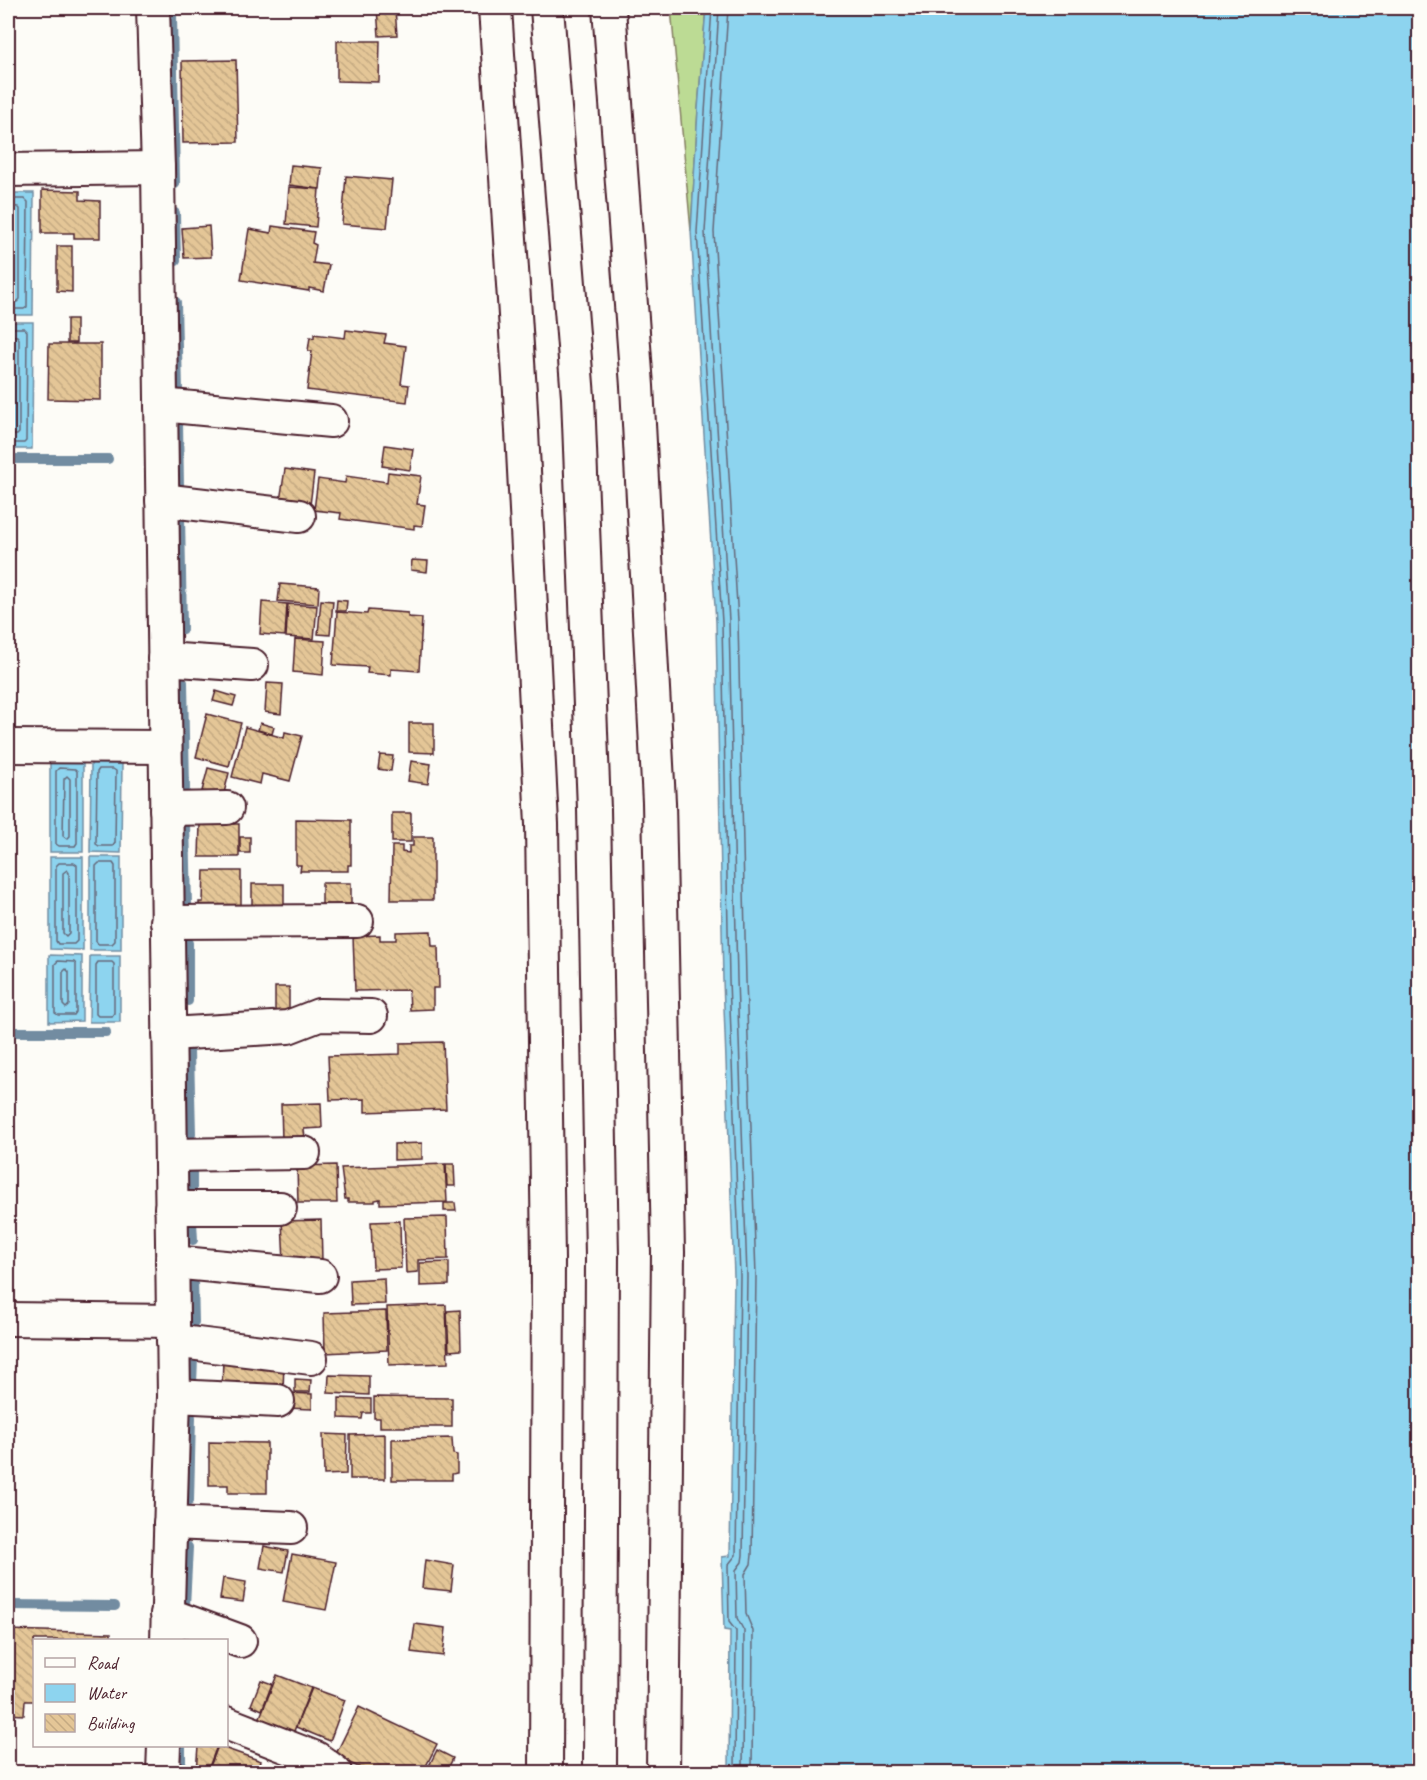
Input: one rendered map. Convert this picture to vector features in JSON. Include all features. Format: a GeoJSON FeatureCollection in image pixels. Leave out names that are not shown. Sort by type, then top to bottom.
{"type":"FeatureCollection","features":[{"type":"Feature","properties":{"kind":"street"},"geometry":{"type":"LineString","coordinates":[[153,8],[158,168],[174,1396],[167,1628],[240,1641]]}},
{"type":"Feature","properties":{"kind":"street"},"geometry":{"type":"LineString","coordinates":[[495,8],[520,392],[542,825],[548,1259],[546,1773]]}},
{"type":"Feature","properties":{"kind":"street"},"geometry":{"type":"LineString","coordinates":[[548,8],[578,397],[594,809],[602,1256],[600,1773]]}},
{"type":"Feature","properties":{"kind":"street"},"geometry":{"type":"LineString","coordinates":[[609,8],[637,387],[659,802],[668,1252],[663,1773]]}},
{"type":"Feature","properties":{"kind":"street"},"geometry":{"type":"LineString","coordinates":[[8,170],[158,168]]}},
{"type":"Feature","properties":{"kind":"street"},"geometry":{"type":"LineString","coordinates":[[161,405],[331,421]]}},
{"type":"Feature","properties":{"kind":"street"},"geometry":{"type":"LineString","coordinates":[[162,500],[299,516]]}},
{"type":"Feature","properties":{"kind":"street"},"geometry":{"type":"LineString","coordinates":[[164,659],[252,665]]}},
{"type":"Feature","properties":{"kind":"street"},"geometry":{"type":"LineString","coordinates":[[8,746],[165,747]]}},
{"type":"Feature","properties":{"kind":"street"},"geometry":{"type":"LineString","coordinates":[[166,809],[227,808]]}},
{"type":"Feature","properties":{"kind":"street"},"geometry":{"type":"LineString","coordinates":[[167,922],[357,921]]}},
{"type":"Feature","properties":{"kind":"street"},"geometry":{"type":"LineString","coordinates":[[169,1034],[288,1027],[319,1015],[371,1016]]}},
{"type":"Feature","properties":{"kind":"street"},"geometry":{"type":"LineString","coordinates":[[171,1155],[304,1153]]}},
{"type":"Feature","properties":{"kind":"street"},"geometry":{"type":"LineString","coordinates":[[171,1208],[280,1208]]}},
{"type":"Feature","properties":{"kind":"street"},"geometry":{"type":"LineString","coordinates":[[172,1262],[320,1276]]}},
{"type":"Feature","properties":{"kind":"street"},"geometry":{"type":"LineString","coordinates":[[8,1319],[173,1331],[311,1358]]}},
{"type":"Feature","properties":{"kind":"street"},"geometry":{"type":"LineString","coordinates":[[174,1396],[278,1401]]}},
{"type":"Feature","properties":{"kind":"street"},"geometry":{"type":"LineString","coordinates":[[170,1522],[291,1528]]}},
{"type":"Feature","properties":{"kind":"street"},"geometry":{"type":"LineString","coordinates":[[228,1725],[316,1758],[335,1773]]}},
{"type":"Feature","properties":{"kind":"street"},"geometry":{"type":"LineString","coordinates":[[163,1773],[164,1747]]}},
{"type":"Feature","properties":{"kind":"green space"},"geometry":{"type":"Polygon","coordinates":[[[671,8],[706,8],[691,231],[671,8]]]}},
{"type":"Feature","properties":{"kind":"water"},"geometry":{"type":"Polygon","coordinates":[[[706,8],[1419,8],[1419,1772],[729,1772],[730,1631],[724,1630],[722,1557],[730,1556],[734,1276],[723,980],[716,622],[691,231],[706,8]]]}},
{"type":"Feature","properties":{"kind":"water"},"geometry":{"type":"Polygon","coordinates":[[[8,193],[34,193],[33,315],[8,315],[8,193]]]}},
{"type":"Feature","properties":{"kind":"water"},"geometry":{"type":"Polygon","coordinates":[[[8,322],[33,322],[32,449],[8,449],[8,322]]]}},
{"type":"Feature","properties":{"kind":"water"},"geometry":{"type":"Polygon","coordinates":[[[50,762],[83,763],[83,852],[50,852],[50,762]]]}},
{"type":"Feature","properties":{"kind":"water"},"geometry":{"type":"Polygon","coordinates":[[[91,763],[122,763],[121,853],[90,852],[91,763]]]}},
{"type":"Feature","properties":{"kind":"water"},"geometry":{"type":"Polygon","coordinates":[[[50,857],[83,857],[83,950],[50,949],[50,857]]]}},
{"type":"Feature","properties":{"kind":"water"},"geometry":{"type":"Polygon","coordinates":[[[90,857],[121,857],[121,950],[90,950],[90,857]]]}},
{"type":"Feature","properties":{"kind":"water"},"geometry":{"type":"Polygon","coordinates":[[[49,955],[82,956],[82,1021],[49,1022],[49,955]]]}},
{"type":"Feature","properties":{"kind":"water"},"geometry":{"type":"Polygon","coordinates":[[[90,956],[120,956],[120,1022],[89,1022],[90,956]]]}},
{"type":"Feature","properties":{"kind":"building"},"geometry":{"type":"Polygon","coordinates":[[[377,8],[395,8],[397,35],[379,36],[377,8]]]}},
{"type":"Feature","properties":{"kind":"building"},"geometry":{"type":"Polygon","coordinates":[[[337,41],[380,41],[379,82],[337,81],[337,41]]]}},
{"type":"Feature","properties":{"kind":"building"},"geometry":{"type":"Polygon","coordinates":[[[236,60],[238,142],[183,143],[182,61],[236,60]]]}},
{"type":"Feature","properties":{"kind":"building"},"geometry":{"type":"Polygon","coordinates":[[[291,165],[322,168],[320,189],[289,185],[291,165]]]}},
{"type":"Feature","properties":{"kind":"building"},"geometry":{"type":"Polygon","coordinates":[[[346,176],[392,180],[387,228],[342,224],[346,176]]]}},
{"type":"Feature","properties":{"kind":"building"},"geometry":{"type":"Polygon","coordinates":[[[289,187],[319,189],[316,227],[286,224],[289,187]]]}},
{"type":"Feature","properties":{"kind":"building"},"geometry":{"type":"Polygon","coordinates":[[[42,190],[80,191],[80,200],[100,201],[100,238],[74,238],[74,233],[42,233],[42,190]]]}},
{"type":"Feature","properties":{"kind":"building"},"geometry":{"type":"Polygon","coordinates":[[[209,226],[211,257],[184,258],[182,228],[209,226]]]}},
{"type":"Feature","properties":{"kind":"building"},"geometry":{"type":"Polygon","coordinates":[[[272,226],[314,232],[312,243],[316,245],[313,263],[329,265],[324,291],[309,288],[309,291],[241,280],[249,229],[271,233],[272,226]]]}},
{"type":"Feature","properties":{"kind":"building"},"geometry":{"type":"Polygon","coordinates":[[[57,246],[72,246],[72,292],[57,291],[57,246]]]}},
{"type":"Feature","properties":{"kind":"building"},"geometry":{"type":"Polygon","coordinates":[[[67,319],[76,319],[76,343],[67,343],[67,319]]]}},
{"type":"Feature","properties":{"kind":"building"},"geometry":{"type":"Polygon","coordinates":[[[346,330],[386,335],[384,343],[406,346],[401,384],[409,385],[407,402],[307,390],[312,351],[308,351],[310,337],[314,338],[314,334],[345,338],[346,330]]]}},
{"type":"Feature","properties":{"kind":"building"},"geometry":{"type":"Polygon","coordinates":[[[49,344],[101,344],[101,400],[48,399],[49,344]]]}},
{"type":"Feature","properties":{"kind":"building"},"geometry":{"type":"Polygon","coordinates":[[[385,445],[413,449],[410,470],[382,466],[385,445]]]}},
{"type":"Feature","properties":{"kind":"building"},"geometry":{"type":"Polygon","coordinates":[[[285,469],[314,473],[310,505],[280,501],[285,469]]]}},
{"type":"Feature","properties":{"kind":"building"},"geometry":{"type":"Polygon","coordinates":[[[388,472],[421,476],[417,504],[425,505],[422,526],[414,525],[414,529],[340,519],[341,513],[314,510],[318,479],[345,483],[346,476],[387,482],[388,472]]]}},
{"type":"Feature","properties":{"kind":"building"},"geometry":{"type":"Polygon","coordinates":[[[412,560],[428,561],[427,572],[411,570],[412,560]]]}},
{"type":"Feature","properties":{"kind":"building"},"geometry":{"type":"Polygon","coordinates":[[[280,584],[319,587],[318,604],[278,601],[280,584]]]}},
{"type":"Feature","properties":{"kind":"building"},"geometry":{"type":"Polygon","coordinates":[[[321,600],[333,601],[330,635],[318,634],[321,600]]]}},
{"type":"Feature","properties":{"kind":"building"},"geometry":{"type":"Polygon","coordinates":[[[337,600],[347,601],[346,611],[336,611],[337,600]]]}},
{"type":"Feature","properties":{"kind":"building"},"geometry":{"type":"Polygon","coordinates":[[[262,602],[287,604],[285,636],[260,634],[262,602]]]}},
{"type":"Feature","properties":{"kind":"building"},"geometry":{"type":"Polygon","coordinates":[[[288,604],[317,606],[314,639],[286,637],[288,604]]]}},
{"type":"Feature","properties":{"kind":"building"},"geometry":{"type":"Polygon","coordinates":[[[368,610],[408,613],[408,617],[422,618],[419,671],[391,669],[391,675],[367,673],[368,667],[333,665],[337,612],[367,614],[368,610]]]}},
{"type":"Feature","properties":{"kind":"building"},"geometry":{"type":"Polygon","coordinates":[[[295,639],[325,641],[323,675],[293,672],[295,639]]]}},
{"type":"Feature","properties":{"kind":"building"},"geometry":{"type":"Polygon","coordinates":[[[267,683],[283,684],[281,714],[265,712],[267,683]]]}},
{"type":"Feature","properties":{"kind":"building"},"geometry":{"type":"Polygon","coordinates":[[[216,691],[236,697],[233,706],[213,701],[216,691]]]}},
{"type":"Feature","properties":{"kind":"building"},"geometry":{"type":"Polygon","coordinates":[[[207,714],[241,723],[229,766],[196,757],[207,714]]]}},
{"type":"Feature","properties":{"kind":"building"},"geometry":{"type":"Polygon","coordinates":[[[260,723],[274,727],[272,734],[258,730],[260,723]]]}},
{"type":"Feature","properties":{"kind":"building"},"geometry":{"type":"Polygon","coordinates":[[[409,723],[434,723],[434,753],[409,752],[409,723]]]}},
{"type":"Feature","properties":{"kind":"building"},"geometry":{"type":"Polygon","coordinates":[[[245,727],[284,738],[285,732],[302,736],[290,781],[262,774],[260,784],[232,777],[245,727]]]}},
{"type":"Feature","properties":{"kind":"building"},"geometry":{"type":"Polygon","coordinates":[[[380,755],[393,756],[391,771],[378,769],[380,755]]]}},
{"type":"Feature","properties":{"kind":"building"},"geometry":{"type":"Polygon","coordinates":[[[411,761],[431,764],[428,784],[408,781],[411,761]]]}},
{"type":"Feature","properties":{"kind":"building"},"geometry":{"type":"Polygon","coordinates":[[[208,768],[229,773],[223,797],[202,791],[208,768]]]}},
{"type":"Feature","properties":{"kind":"building"},"geometry":{"type":"Polygon","coordinates":[[[392,813],[411,813],[411,842],[392,842],[392,813]]]}},
{"type":"Feature","properties":{"kind":"building"},"geometry":{"type":"Polygon","coordinates":[[[296,819],[351,820],[351,865],[348,865],[348,871],[300,871],[301,865],[296,865],[296,819]]]}},
{"type":"Feature","properties":{"kind":"building"},"geometry":{"type":"Polygon","coordinates":[[[200,824],[239,824],[239,857],[199,857],[200,824]]]}},
{"type":"Feature","properties":{"kind":"building"},"geometry":{"type":"Polygon","coordinates":[[[240,837],[250,837],[250,853],[240,853],[240,837]]]}},
{"type":"Feature","properties":{"kind":"building"},"geometry":{"type":"Polygon","coordinates":[[[413,837],[433,837],[433,900],[391,900],[392,846],[402,846],[402,852],[409,853],[409,846],[413,846],[413,837]]]}},
{"type":"Feature","properties":{"kind":"building"},"geometry":{"type":"Polygon","coordinates":[[[204,871],[241,871],[241,911],[199,911],[199,902],[203,902],[204,871]]]}},
{"type":"Feature","properties":{"kind":"building"},"geometry":{"type":"Polygon","coordinates":[[[322,883],[351,883],[351,911],[322,911],[322,883]]]}},
{"type":"Feature","properties":{"kind":"building"},"geometry":{"type":"Polygon","coordinates":[[[252,884],[284,884],[284,912],[252,911],[252,884]]]}},
{"type":"Feature","properties":{"kind":"building"},"geometry":{"type":"Polygon","coordinates":[[[431,931],[432,946],[438,946],[439,988],[433,988],[433,1009],[410,1010],[409,990],[355,991],[353,936],[380,935],[380,940],[396,940],[396,932],[431,931]]]}},
{"type":"Feature","properties":{"kind":"building"},"geometry":{"type":"Polygon","coordinates":[[[275,987],[289,987],[289,1013],[275,1013],[275,987]]]}},
{"type":"Feature","properties":{"kind":"building"},"geometry":{"type":"Polygon","coordinates":[[[443,1042],[446,1109],[365,1112],[365,1099],[330,1100],[328,1056],[400,1054],[400,1043],[443,1042]]]}},
{"type":"Feature","properties":{"kind":"building"},"geometry":{"type":"Polygon","coordinates":[[[321,1103],[322,1128],[304,1129],[305,1139],[282,1140],[281,1104],[321,1103]]]}},
{"type":"Feature","properties":{"kind":"building"},"geometry":{"type":"Polygon","coordinates":[[[422,1143],[422,1159],[394,1160],[394,1144],[422,1143]]]}},
{"type":"Feature","properties":{"kind":"building"},"geometry":{"type":"Polygon","coordinates":[[[445,1164],[447,1202],[380,1204],[380,1199],[375,1202],[348,1202],[348,1199],[345,1199],[341,1168],[445,1164]]]}},
{"type":"Feature","properties":{"kind":"building"},"geometry":{"type":"Polygon","coordinates":[[[446,1164],[454,1164],[455,1186],[447,1186],[446,1164]]]}},
{"type":"Feature","properties":{"kind":"building"},"geometry":{"type":"Polygon","coordinates":[[[336,1165],[337,1203],[298,1203],[297,1166],[336,1165]]]}},
{"type":"Feature","properties":{"kind":"building"},"geometry":{"type":"Polygon","coordinates":[[[444,1203],[455,1203],[456,1211],[444,1211],[444,1203]]]}},
{"type":"Feature","properties":{"kind":"building"},"geometry":{"type":"Polygon","coordinates":[[[447,1217],[448,1259],[418,1260],[418,1272],[406,1273],[404,1218],[447,1217]]]}},
{"type":"Feature","properties":{"kind":"building"},"geometry":{"type":"Polygon","coordinates":[[[321,1220],[322,1261],[284,1262],[282,1221],[321,1220]]]}},
{"type":"Feature","properties":{"kind":"building"},"geometry":{"type":"Polygon","coordinates":[[[400,1221],[401,1268],[373,1269],[371,1222],[400,1221]]]}},
{"type":"Feature","properties":{"kind":"building"},"geometry":{"type":"Polygon","coordinates":[[[449,1262],[449,1285],[420,1286],[420,1263],[449,1262]]]}},
{"type":"Feature","properties":{"kind":"building"},"geometry":{"type":"Polygon","coordinates":[[[384,1278],[385,1304],[351,1305],[350,1280],[384,1278]]]}},
{"type":"Feature","properties":{"kind":"building"},"geometry":{"type":"Polygon","coordinates":[[[446,1305],[448,1363],[389,1365],[387,1307],[446,1305]]]}},
{"type":"Feature","properties":{"kind":"building"},"geometry":{"type":"Polygon","coordinates":[[[460,1310],[461,1350],[449,1351],[447,1311],[460,1310]]]}},
{"type":"Feature","properties":{"kind":"building"},"geometry":{"type":"Polygon","coordinates":[[[386,1311],[387,1350],[325,1353],[324,1313],[386,1311]]]}},
{"type":"Feature","properties":{"kind":"building"},"geometry":{"type":"Polygon","coordinates":[[[223,1359],[284,1362],[283,1391],[222,1389],[223,1359]]]}},
{"type":"Feature","properties":{"kind":"building"},"geometry":{"type":"Polygon","coordinates":[[[329,1375],[369,1376],[369,1395],[328,1393],[329,1375]]]}},
{"type":"Feature","properties":{"kind":"building"},"geometry":{"type":"Polygon","coordinates":[[[295,1379],[311,1380],[310,1392],[295,1392],[295,1379]]]}},
{"type":"Feature","properties":{"kind":"building"},"geometry":{"type":"Polygon","coordinates":[[[286,1393],[312,1394],[312,1409],[286,1408],[286,1393]]]}},
{"type":"Feature","properties":{"kind":"building"},"geometry":{"type":"Polygon","coordinates":[[[374,1397],[452,1398],[452,1427],[380,1427],[380,1418],[374,1418],[374,1397]]]}},
{"type":"Feature","properties":{"kind":"building"},"geometry":{"type":"Polygon","coordinates":[[[339,1398],[371,1399],[371,1413],[363,1413],[362,1419],[339,1418],[339,1398]]]}},
{"type":"Feature","properties":{"kind":"building"},"geometry":{"type":"Polygon","coordinates":[[[323,1434],[347,1435],[346,1474],[324,1475],[323,1434]]]}},
{"type":"Feature","properties":{"kind":"building"},"geometry":{"type":"Polygon","coordinates":[[[385,1434],[385,1479],[350,1479],[350,1435],[385,1434]]]}},
{"type":"Feature","properties":{"kind":"building"},"geometry":{"type":"Polygon","coordinates":[[[452,1438],[453,1454],[457,1455],[457,1473],[452,1474],[452,1480],[392,1480],[392,1439],[452,1438]]]}},
{"type":"Feature","properties":{"kind":"building"},"geometry":{"type":"Polygon","coordinates":[[[209,1442],[267,1443],[267,1493],[228,1493],[228,1485],[209,1485],[209,1442]]]}},
{"type":"Feature","properties":{"kind":"building"},"geometry":{"type":"Polygon","coordinates":[[[264,1546],[288,1551],[284,1572],[260,1568],[264,1546]]]}},
{"type":"Feature","properties":{"kind":"building"},"geometry":{"type":"Polygon","coordinates":[[[292,1554],[336,1562],[326,1610],[283,1602],[292,1554]]]}},
{"type":"Feature","properties":{"kind":"building"},"geometry":{"type":"Polygon","coordinates":[[[425,1560],[454,1565],[451,1591],[422,1588],[425,1560]]]}},
{"type":"Feature","properties":{"kind":"building"},"geometry":{"type":"Polygon","coordinates":[[[223,1578],[246,1582],[243,1602],[220,1599],[223,1578]]]}},
{"type":"Feature","properties":{"kind":"building"},"geometry":{"type":"Polygon","coordinates":[[[415,1624],[446,1628],[443,1656],[411,1652],[415,1624]]]}},
{"type":"Feature","properties":{"kind":"building"},"geometry":{"type":"Polygon","coordinates":[[[8,1630],[111,1633],[111,1639],[33,1639],[33,1701],[25,1701],[24,1715],[8,1714],[8,1630]]]}},
{"type":"Feature","properties":{"kind":"building"},"geometry":{"type":"Polygon","coordinates":[[[277,1675],[311,1688],[292,1736],[258,1722],[277,1675]]]}},
{"type":"Feature","properties":{"kind":"building"},"geometry":{"type":"Polygon","coordinates":[[[261,1680],[272,1684],[262,1710],[251,1705],[261,1680]]]}},
{"type":"Feature","properties":{"kind":"building"},"geometry":{"type":"Polygon","coordinates":[[[312,1688],[345,1700],[330,1741],[296,1727],[312,1688]]]}},
{"type":"Feature","properties":{"kind":"building"},"geometry":{"type":"Polygon","coordinates":[[[359,1707],[437,1744],[423,1772],[369,1772],[335,1756],[359,1707]]]}},
{"type":"Feature","properties":{"kind":"building"},"geometry":{"type":"Polygon","coordinates":[[[198,1747],[217,1747],[207,1772],[196,1772],[198,1747]]]}},
{"type":"Feature","properties":{"kind":"building"},"geometry":{"type":"Polygon","coordinates":[[[218,1747],[261,1761],[256,1772],[208,1772],[218,1747]]]}},
{"type":"Feature","properties":{"kind":"building"},"geometry":{"type":"Polygon","coordinates":[[[437,1750],[453,1758],[448,1769],[454,1772],[426,1772],[437,1750]]]}},
{"type":"Feature","properties":{"kind":"waterway"},"geometry":{"type":"LineString","coordinates":[[172,16],[175,184]]}},
{"type":"Feature","properties":{"kind":"waterway"},"geometry":{"type":"LineString","coordinates":[[175,213],[176,261]]}},
{"type":"Feature","properties":{"kind":"waterway"},"geometry":{"type":"LineString","coordinates":[[176,302],[178,392]]}},
{"type":"Feature","properties":{"kind":"waterway"},"geometry":{"type":"LineString","coordinates":[[178,422],[179,486]]}},
{"type":"Feature","properties":{"kind":"waterway"},"geometry":{"type":"LineString","coordinates":[[8,459],[108,459]]}},
{"type":"Feature","properties":{"kind":"waterway"},"geometry":{"type":"LineString","coordinates":[[180,515],[182,629]]}},
{"type":"Feature","properties":{"kind":"waterway"},"geometry":{"type":"LineString","coordinates":[[183,682],[185,789]]}},
{"type":"Feature","properties":{"kind":"waterway"},"geometry":{"type":"LineString","coordinates":[[185,823],[187,905]]}},
{"type":"Feature","properties":{"kind":"waterway"},"geometry":{"type":"LineString","coordinates":[[188,943],[188,1001]]}},
{"type":"Feature","properties":{"kind":"waterway"},"geometry":{"type":"LineString","coordinates":[[8,1032],[106,1032]]}},
{"type":"Feature","properties":{"kind":"waterway"},"geometry":{"type":"LineString","coordinates":[[189,1051],[191,1134]]}},
{"type":"Feature","properties":{"kind":"waterway"},"geometry":{"type":"LineString","coordinates":[[192,1170],[192,1194]]}},
{"type":"Feature","properties":{"kind":"waterway"},"geometry":{"type":"LineString","coordinates":[[192,1222],[193,1240]]}},
{"type":"Feature","properties":{"kind":"waterway"},"geometry":{"type":"LineString","coordinates":[[193,1279],[194,1322]]}},
{"type":"Feature","properties":{"kind":"waterway"},"geometry":{"type":"LineString","coordinates":[[192,1384],[193,1357]]}},
{"type":"Feature","properties":{"kind":"waterway"},"geometry":{"type":"LineString","coordinates":[[189,1501],[191,1417]]}},
{"type":"Feature","properties":{"kind":"waterway"},"geometry":{"type":"LineString","coordinates":[[185,1606],[188,1547]]}},
{"type":"Feature","properties":{"kind":"waterway"},"geometry":{"type":"LineString","coordinates":[[8,1605],[115,1606]]}},
{"type":"Feature","properties":{"kind":"waterway"},"geometry":{"type":"LineString","coordinates":[[181,1747],[181,1772]]}}]}
